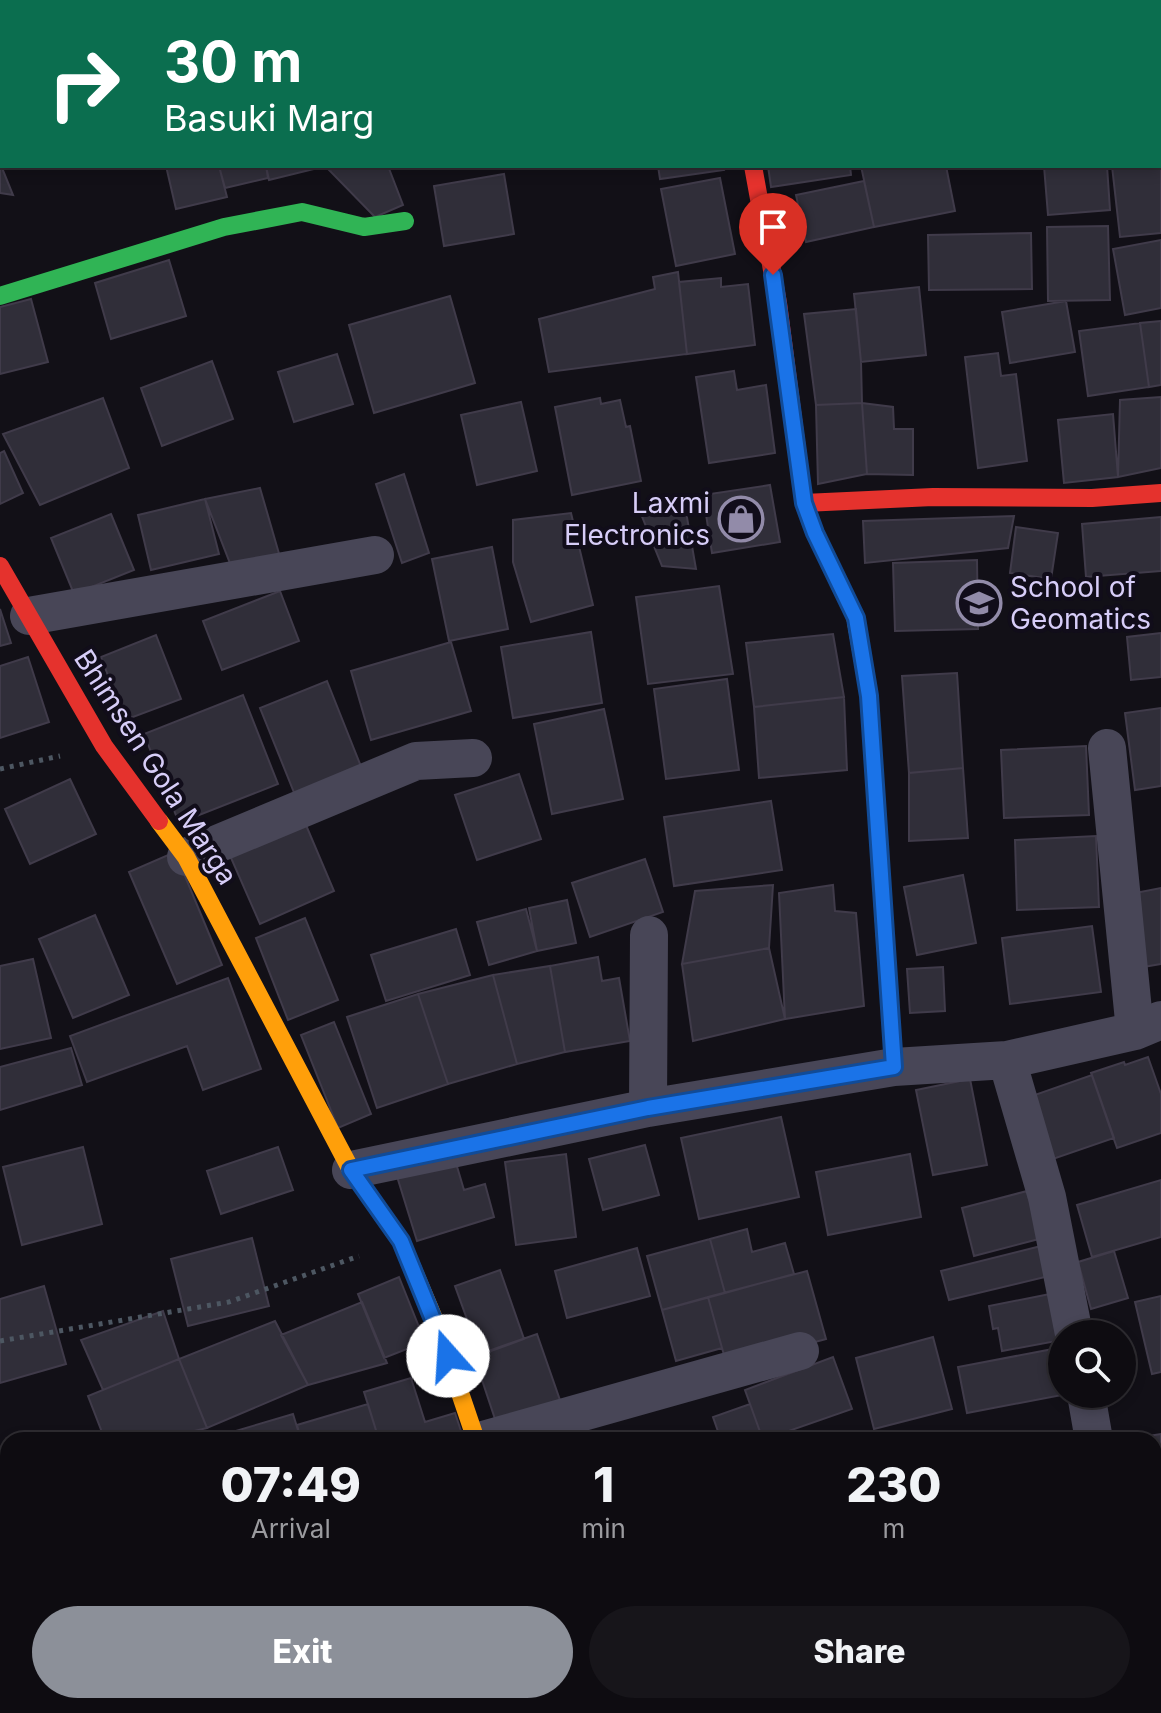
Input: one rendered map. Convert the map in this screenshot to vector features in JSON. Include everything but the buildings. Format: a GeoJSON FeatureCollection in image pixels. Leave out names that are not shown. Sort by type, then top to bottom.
{"type":"FeatureCollection","features":[{"type":"Feature","properties":{"kind":"street"},"geometry":{"type":"LineString","coordinates":[[753,168],[778,303],[804,503],[856,618],[869,696],[894,1067]]}},
{"type":"Feature","properties":{"kind":"street"},"geometry":{"type":"LineString","coordinates":[[0,296],[224,227],[302,212],[364,227],[405,221]]}},
{"type":"Feature","properties":{"kind":"street"},"geometry":{"type":"LineString","coordinates":[[804,503],[887,497],[1122,498],[1161,493]]}},
{"type":"Feature","properties":{"kind":"street"},"geometry":{"type":"LineString","coordinates":[[29,616],[375,555]]}},
{"type":"Feature","properties":{"kind":"street","name":"Bhimsen Gola Marga"},"geometry":{"type":"LineString","coordinates":[[0,566],[104,746],[186,857],[351,1170],[401,1241],[438,1328],[473,1432]]}},
{"type":"Feature","properties":{"kind":"street"},"geometry":{"type":"LineString","coordinates":[[351,1170],[648,1108],[894,1067],[1007,1060],[1148,1026],[1107,748]]}},
{"type":"Feature","properties":{"kind":"street"},"geometry":{"type":"LineString","coordinates":[[186,857],[416,761],[473,758]]}},
{"type":"Feature","properties":{"kind":"street"},"geometry":{"type":"LineString","coordinates":[[648,1108],[649,935]]}},
{"type":"Feature","properties":{"kind":"street"},"geometry":{"type":"LineString","coordinates":[[1007,1060],[1047,1197],[1071,1320]]}},
{"type":"Feature","properties":{"kind":"street"},"geometry":{"type":"LineString","coordinates":[[511,1432],[800,1351]]}},
{"type":"Feature","properties":{"kind":"street"},"geometry":{"type":"LineString","coordinates":[[1088,1408],[1093,1432]]}},
{"type":"Feature","properties":{"kind":"path"},"geometry":{"type":"LineString","coordinates":[[0,769],[104,746]]}},
{"type":"Feature","properties":{"kind":"path"},"geometry":{"type":"LineString","coordinates":[[0,1341],[229,1302],[401,1241]]}},
{"type":"Feature","properties":{"kind":"traffic: fast"},"geometry":{"type":"LineString","coordinates":[[0,296],[224,227],[302,212],[364,227],[405,221]]}},
{"type":"Feature","properties":{"kind":"traffic: slow"},"geometry":{"type":"LineString","coordinates":[[855,616],[869,696],[885,938]]}},
{"type":"Feature","properties":{"kind":"traffic: slow"},"geometry":{"type":"LineString","coordinates":[[159,821],[186,857],[351,1170],[401,1241],[438,1328],[473,1432]]}},
{"type":"Feature","properties":{"kind":"traffic: jam"},"geometry":{"type":"LineString","coordinates":[[753,168],[778,303],[804,503],[855,616]]}},
{"type":"Feature","properties":{"kind":"traffic: jam"},"geometry":{"type":"LineString","coordinates":[[804,503],[933,497],[1092,498],[1161,493]]}},
{"type":"Feature","properties":{"kind":"traffic: jam"},"geometry":{"type":"LineString","coordinates":[[0,566],[104,746],[159,821]]}},
{"type":"Feature","properties":{"kind":"traffic: jam"},"geometry":{"type":"LineString","coordinates":[[885,938],[894,1067]]}},
{"type":"Feature","properties":{"kind":"place","name":"Laxmi Electronics"},"geometry":{"type":"Point","coordinates":[741,519]}},
{"type":"Feature","properties":{"kind":"place","name":"School of Geomatics"},"geometry":{"type":"Point","coordinates":[979,603]}},
{"type":"Feature","properties":{"kind":"route"},"geometry":{"type":"LineString","coordinates":[[448,1356],[401,1241],[351,1170],[648,1108],[894,1067],[869,696],[856,618],[804,503],[773,275]]}}]}
